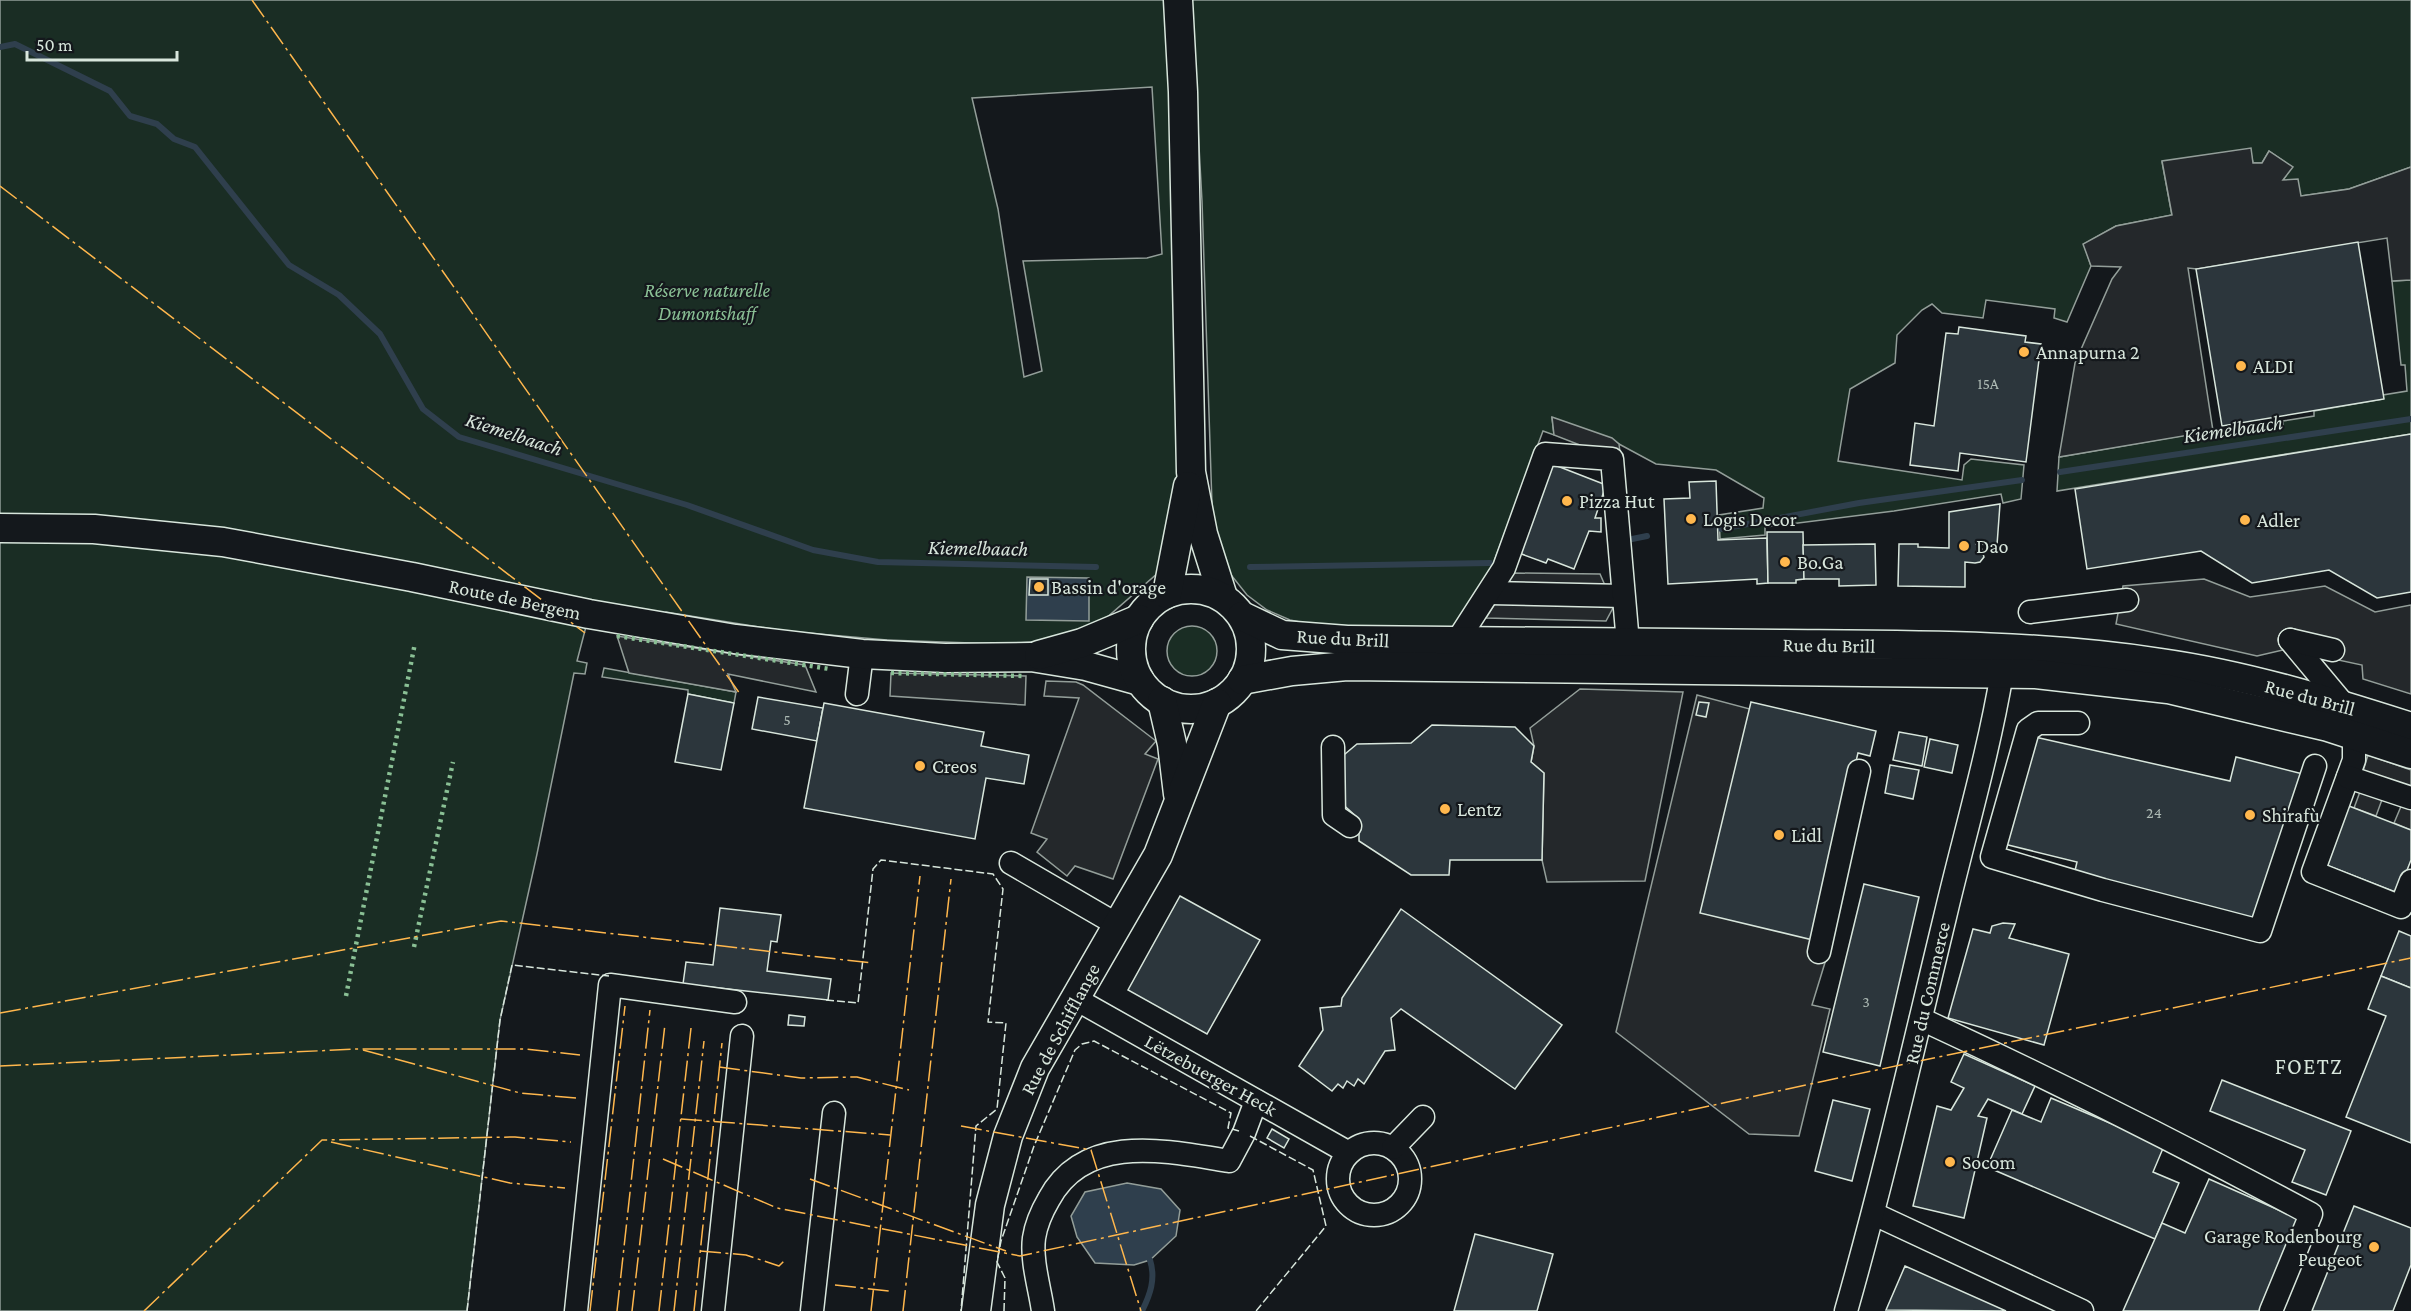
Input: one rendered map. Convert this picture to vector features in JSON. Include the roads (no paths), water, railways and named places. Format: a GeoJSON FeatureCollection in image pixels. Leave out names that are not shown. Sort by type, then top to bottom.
{"type":"FeatureCollection","features":[{"type":"Feature","properties":{"kind":"main road"},"geometry":{"type":"LineString","coordinates":[[1178,0],[1185,161],[1191,472],[1203,534],[1232,606],[1249,631],[1252,648],[1249,665],[1242,680],[1231,694],[1216,703],[1198,708],[1180,708],[1162,701],[1150,692],[1140,681],[1133,666],[1131,650],[1138,619],[1151,604],[1167,594],[1186,589],[1205,590],[1232,606]]}},
{"type":"Feature","properties":{"kind":"main road"},"geometry":{"type":"LineString","coordinates":[[1167,594],[1191,472]]}},
{"type":"Feature","properties":{"kind":"main road","name":"Route de Bergem"},"geometry":{"type":"LineString","coordinates":[[0,528],[94,529],[164,534],[223,542],[412,577],[646,625],[771,644],[862,654],[945,658],[1032,657],[1086,666],[1140,681]]}},
{"type":"Feature","properties":{"kind":"main road","name":"Rue du Brill"},"geometry":{"type":"LineString","coordinates":[[1232,606],[1282,635],[1347,640],[2005,648],[2087,654],[2184,667],[2247,680],[2345,706],[2411,728]]}},
{"type":"Feature","properties":{"kind":"main road","name":"Route de Bergem"},"geometry":{"type":"LineString","coordinates":[[1032,657],[1082,643],[1138,619]]}},
{"type":"Feature","properties":{"kind":"main road","name":"Rue du Brill"},"geometry":{"type":"LineString","coordinates":[[1242,680],[1292,671],[1347,666],[2046,675],[2168,689],[2250,707],[2354,735],[2411,754]]}},
{"type":"Feature","properties":{"kind":"main road","name":"Rue de Schifflange"},"geometry":{"type":"LineString","coordinates":[[1162,701],[1172,744],[1178,797]]}},
{"type":"Feature","properties":{"kind":"main road","name":"Rue de Schifflange"},"geometry":{"type":"LineString","coordinates":[[976,1311],[990,1204],[1008,1136],[1035,1068],[1116,924],[1158,855],[1178,797],[1216,703]]}},
{"type":"Feature","properties":{"kind":"street"},"geometry":{"type":"LineString","coordinates":[[1457,641],[1504,568],[1545,454],[1612,459],[1628,643]]}},
{"type":"Feature","properties":{"kind":"street"},"geometry":{"type":"LineString","coordinates":[[1490,592],[1623,596]]}},
{"type":"Feature","properties":{"kind":"street"},"geometry":{"type":"LineString","coordinates":[[2030,612],[2127,600]]}},
{"type":"Feature","properties":{"kind":"street"},"geometry":{"type":"LineString","coordinates":[[2290,640],[2345,706]]}},
{"type":"Feature","properties":{"kind":"street"},"geometry":{"type":"LineString","coordinates":[[857,694],[862,654]]}},
{"type":"Feature","properties":{"kind":"street","name":"Rue du Commerce"},"geometry":{"type":"LineString","coordinates":[[1846,1311],[1874,1214],[1967,825],[1993,726],[2002,673]]}},
{"type":"Feature","properties":{"kind":"street"},"geometry":{"type":"LineString","coordinates":[[2078,723],[2038,723],[2028,730],[1992,857],[2103,890],[2260,932],[2315,766]]}},
{"type":"Feature","properties":{"kind":"street"},"geometry":{"type":"LineString","coordinates":[[2354,735],[2354,760],[2313,872],[2401,907],[2411,881]]}},
{"type":"Feature","properties":{"kind":"street"},"geometry":{"type":"LineString","coordinates":[[1333,747],[1334,815],[1350,826]]}},
{"type":"Feature","properties":{"kind":"street"},"geometry":{"type":"LineString","coordinates":[[1819,952],[1859,771]]}},
{"type":"Feature","properties":{"kind":"street"},"geometry":{"type":"LineString","coordinates":[[2348,777],[2411,798]]}},
{"type":"Feature","properties":{"kind":"street"},"geometry":{"type":"LineString","coordinates":[[1967,825],[2000,832]]}},
{"type":"Feature","properties":{"kind":"street"},"geometry":{"type":"LineString","coordinates":[[1011,863],[1116,924]]}},
{"type":"Feature","properties":{"kind":"street"},"geometry":{"type":"LineString","coordinates":[[576,1311],[610,985],[735,1002]]}},
{"type":"Feature","properties":{"kind":"street","name":"Lëtzebuerger Heck"},"geometry":{"type":"LineString","coordinates":[[1074,998],[1348,1153]]}},
{"type":"Feature","properties":{"kind":"street"},"geometry":{"type":"LineString","coordinates":[[1921,1019],[2164,1136],[2311,1214],[2271,1311]]}},
{"type":"Feature","properties":{"kind":"street"},"geometry":{"type":"LineString","coordinates":[[713,1311],[742,1036]]}},
{"type":"Feature","properties":{"kind":"street"},"geometry":{"type":"LineString","coordinates":[[1043,1311],[1034,1239],[1041,1213],[1057,1184],[1082,1163],[1112,1152],[1163,1151],[1229,1161],[1244,1133],[1256,1101]]}},
{"type":"Feature","properties":{"kind":"street"},"geometry":{"type":"LineString","coordinates":[[812,1311],[834,1113]]}},
{"type":"Feature","properties":{"kind":"street"},"geometry":{"type":"LineString","coordinates":[[1393,1148],[1424,1118]]}},
{"type":"Feature","properties":{"kind":"street"},"geometry":{"type":"LineString","coordinates":[[1382,1143],[1393,1148],[1407,1164],[1410,1185],[1406,1196],[1399,1206],[1376,1215],[1363,1214],[1352,1208],[1343,1199],[1338,1188],[1337,1175],[1341,1163],[1348,1153],[1358,1146],[1382,1143]]}},
{"type":"Feature","properties":{"kind":"street"},"geometry":{"type":"LineString","coordinates":[[1874,1214],[2082,1311]]}},
{"type":"Feature","properties":{"kind":"water"},"geometry":{"type":"Polygon","coordinates":[[[1027,577],[1089,578],[1089,621],[1026,620],[1027,577]]]}},
{"type":"Feature","properties":{"kind":"water"},"geometry":{"type":"Polygon","coordinates":[[[1127,1183],[1161,1189],[1180,1210],[1176,1236],[1150,1260],[1134,1265],[1095,1263],[1077,1237],[1071,1216],[1085,1192],[1127,1183]]]}},
{"type":"Feature","properties":{"kind":"waterway","name":"Kiemelbaach"},"geometry":{"type":"LineString","coordinates":[[0,47],[15,44],[110,91],[130,116],[157,124],[174,139],[195,147],[289,265],[339,295],[380,334],[423,409],[459,437],[687,505],[813,550],[878,562],[1096,567]]}},
{"type":"Feature","properties":{"kind":"waterway","name":"Kiemelbaach"},"geometry":{"type":"LineString","coordinates":[[2060,472],[2411,419]]}},
{"type":"Feature","properties":{"kind":"waterway","name":"Kiemelbaach"},"geometry":{"type":"LineString","coordinates":[[1721,529],[1859,503],[2022,480]]}},
{"type":"Feature","properties":{"kind":"waterway","name":"Kiemelbaach"},"geometry":{"type":"LineString","coordinates":[[1632,539],[1647,536]]}},
{"type":"Feature","properties":{"kind":"waterway","name":"Kiemelbaach"},"geometry":{"type":"LineString","coordinates":[[1250,567],[1490,563]]}},
{"type":"Feature","properties":{"kind":"waterway"},"geometry":{"type":"LineString","coordinates":[[1142,1311],[1151,1287],[1150,1260]]}},
{"type":"Feature","properties":{"kind":"place","name":"Annapurna 2"},"geometry":{"type":"Point","coordinates":[2024,352]}},
{"type":"Feature","properties":{"kind":"place","name":"ALDI"},"geometry":{"type":"Point","coordinates":[2241,366]}},
{"type":"Feature","properties":{"kind":"place","name":"Pizza Hut"},"geometry":{"type":"Point","coordinates":[1567,501]}},
{"type":"Feature","properties":{"kind":"place","name":"Logis Decor"},"geometry":{"type":"Point","coordinates":[1691,519]}},
{"type":"Feature","properties":{"kind":"place","name":"Adler"},"geometry":{"type":"Point","coordinates":[2245,520]}},
{"type":"Feature","properties":{"kind":"place","name":"Dao"},"geometry":{"type":"Point","coordinates":[1964,546]}},
{"type":"Feature","properties":{"kind":"place","name":"Bo.Ga"},"geometry":{"type":"Point","coordinates":[1785,562]}},
{"type":"Feature","properties":{"kind":"place","name":"Bassin d'orage"},"geometry":{"type":"Point","coordinates":[1039,587]}},
{"type":"Feature","properties":{"kind":"place","name":"Creos"},"geometry":{"type":"Point","coordinates":[920,766]}},
{"type":"Feature","properties":{"kind":"place","name":"Lentz"},"geometry":{"type":"Point","coordinates":[1445,809]}},
{"type":"Feature","properties":{"kind":"place","name":"Shirafù"},"geometry":{"type":"Point","coordinates":[2250,815]}},
{"type":"Feature","properties":{"kind":"place","name":"Lidl"},"geometry":{"type":"Point","coordinates":[1779,835]}},
{"type":"Feature","properties":{"kind":"place","name":"Socom"},"geometry":{"type":"Point","coordinates":[1950,1162]}},
{"type":"Feature","properties":{"kind":"place","name":"Garage Rodenbourg Peugeot"},"geometry":{"type":"Point","coordinates":[2374,1247]}},
{"type":"Feature","properties":{"kind":"district","name":"FOETZ"},"geometry":{"type":"Point","coordinates":[2309,1066]}},
{"type":"Feature","properties":{"kind":"park label","name":"Réserve naturelle Dumontshaff"},"geometry":{"type":"Point","coordinates":[707,302]}}]}
